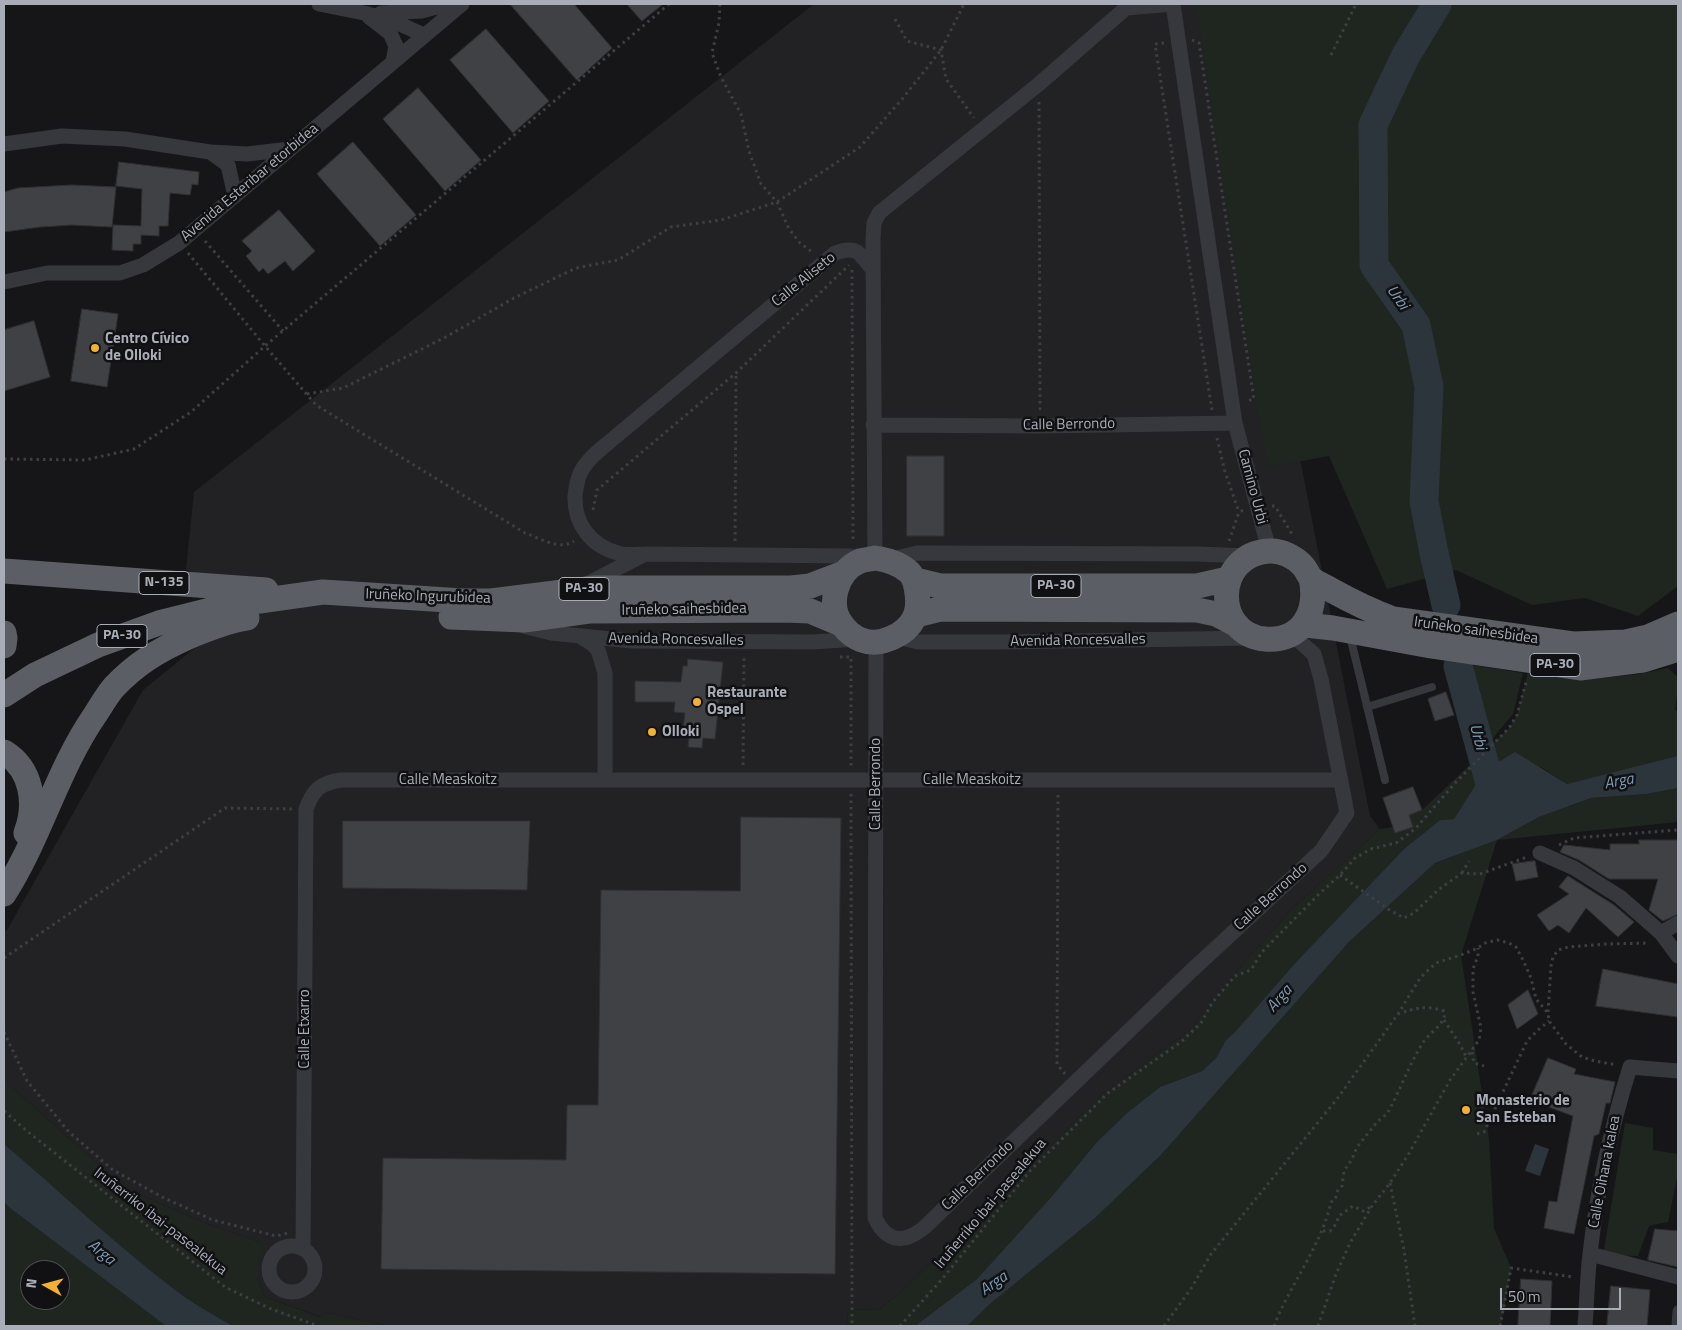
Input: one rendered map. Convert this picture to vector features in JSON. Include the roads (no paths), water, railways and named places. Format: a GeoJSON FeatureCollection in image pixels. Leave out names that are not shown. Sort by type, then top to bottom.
{"type":"FeatureCollection","features":[{"type":"Feature","properties":{"kind":"highway","name":"PA-30"},"geometry":{"type":"LineString","coordinates":[[1248,550],[1280,552],[1293,557],[1303,566],[1311,578]]}},
{"type":"Feature","properties":{"kind":"highway"},"geometry":{"type":"LineString","coordinates":[[1237,624],[1228,611],[1225,595],[1228,579],[1248,550]]}},
{"type":"Feature","properties":{"kind":"highway","name":"PA-30"},"geometry":{"type":"LineString","coordinates":[[864,559],[910,573],[915,580],[940,586],[1197,586],[1228,579]]}},
{"type":"Feature","properties":{"kind":"highway","name":"Iruñeko Ingurubidea"},"geometry":{"type":"LineString","coordinates":[[4,695],[35,675],[98,645],[159,623],[231,605],[323,600],[491,601],[595,588],[791,588],[810,586],[864,559]]}},
{"type":"Feature","properties":{"kind":"highway"},"geometry":{"type":"LineString","coordinates":[[864,559],[836,589],[834,607],[868,635],[908,628],[916,614],[918,601],[915,580]]}},
{"type":"Feature","properties":{"kind":"highway","name":"N-135"},"geometry":{"type":"LineString","coordinates":[[4,571],[235,588],[323,600]]}},
{"type":"Feature","properties":{"kind":"highway"},"geometry":{"type":"LineString","coordinates":[[1298,629],[1313,606],[1314,592],[1311,578]]}},
{"type":"Feature","properties":{"kind":"highway","name":"Iruñeko saihesbidea"},"geometry":{"type":"LineString","coordinates":[[1311,578],[1369,610],[1393,619],[1573,644],[1626,642],[1648,637],[1678,624]]}},
{"type":"Feature","properties":{"kind":"highway","name":"Iruñeko Ingurubidea"},"geometry":{"type":"LineString","coordinates":[[323,600],[454,617],[495,619]]}},
{"type":"Feature","properties":{"kind":"highway"},"geometry":{"type":"LineString","coordinates":[[4,894],[18,872],[82,734],[113,688],[130,672],[159,650],[196,634],[239,619],[323,600]]}},
{"type":"Feature","properties":{"kind":"highway","name":"PA-30"},"geometry":{"type":"LineString","coordinates":[[916,614],[940,610],[1197,610],[1216,614],[1237,624],[1247,633],[1260,638],[1281,638],[1298,629]]}},
{"type":"Feature","properties":{"kind":"highway","name":"Iruñeko saihesbidea"},"geometry":{"type":"LineString","coordinates":[[495,619],[524,620],[589,611],[810,611],[868,635]]}},
{"type":"Feature","properties":{"kind":"highway","name":"Iruñeko saihesbidea"},"geometry":{"type":"LineString","coordinates":[[1298,629],[1349,631],[1431,646],[1580,668],[1643,660],[1678,649]]}},
{"type":"Feature","properties":{"kind":"highway"},"geometry":{"type":"LineString","coordinates":[[4,634],[4,646]]}},
{"type":"Feature","properties":{"kind":"highway"},"geometry":{"type":"LineString","coordinates":[[4,752],[12,757],[20,766],[30,790],[32,807],[26,834],[4,878]]}},
{"type":"Feature","properties":{"kind":"street"},"geometry":{"type":"LineString","coordinates":[[319,4],[393,21],[424,35]]}},
{"type":"Feature","properties":{"kind":"street"},"geometry":{"type":"LineString","coordinates":[[364,13],[422,11],[447,4]]}},
{"type":"Feature","properties":{"kind":"street","name":"Avenida Esteribar etorbidea"},"geometry":{"type":"LineString","coordinates":[[4,282],[47,273],[120,274],[143,264],[179,243],[462,4]]}},
{"type":"Feature","properties":{"kind":"street"},"geometry":{"type":"LineString","coordinates":[[864,559],[873,425],[873,231],[874,223],[879,213],[1039,84],[1126,8],[1173,4]]}},
{"type":"Feature","properties":{"kind":"street","name":"Camino Urbi"},"geometry":{"type":"LineString","coordinates":[[1173,4],[1186,41],[1235,423],[1257,507],[1248,550]]}},
{"type":"Feature","properties":{"kind":"street"},"geometry":{"type":"LineString","coordinates":[[364,13],[390,34],[396,46],[394,62]]}},
{"type":"Feature","properties":{"kind":"street"},"geometry":{"type":"LineString","coordinates":[[4,144],[62,136],[125,139],[210,152],[247,154],[290,149]]}},
{"type":"Feature","properties":{"kind":"street"},"geometry":{"type":"LineString","coordinates":[[210,152],[228,165],[235,196]]}},
{"type":"Feature","properties":{"kind":"street","name":"Calle Aliseto"},"geometry":{"type":"LineString","coordinates":[[645,554],[619,554],[601,547],[586,533],[578,517],[575,503],[576,482],[585,464],[835,254],[848,249],[859,252],[873,270]]}},
{"type":"Feature","properties":{"kind":"street","name":"Calle Berrondo"},"geometry":{"type":"LineString","coordinates":[[873,425],[1040,426],[1235,423]]}},
{"type":"Feature","properties":{"kind":"street"},"geometry":{"type":"LineString","coordinates":[[575,590],[645,554],[851,556],[864,559],[917,553],[1197,554],[1248,550]]}},
{"type":"Feature","properties":{"kind":"street","name":"Avenida Roncesvalles"},"geometry":{"type":"LineString","coordinates":[[495,619],[551,632],[632,641],[812,642],[868,635],[918,642],[1260,638]]}},
{"type":"Feature","properties":{"kind":"street","name":"Calle Berrondo"},"geometry":{"type":"LineString","coordinates":[[868,635],[877,780],[875,1218],[883,1231],[891,1236],[902,1239],[910,1238],[918,1233],[1190,972],[1321,851],[1347,814],[1314,654],[1298,629]]}},
{"type":"Feature","properties":{"kind":"street"},"geometry":{"type":"LineString","coordinates":[[579,636],[598,650],[605,673],[605,780]]}},
{"type":"Feature","properties":{"kind":"street","name":"Calle Measkoitz"},"geometry":{"type":"LineString","coordinates":[[306,809],[313,793],[318,788],[330,782],[341,780],[1340,780]]}},
{"type":"Feature","properties":{"kind":"street","name":"Calle Etxarro"},"geometry":{"type":"LineString","coordinates":[[303,1249],[306,809]]}},
{"type":"Feature","properties":{"kind":"street"},"geometry":{"type":"LineString","coordinates":[[1540,853],[1574,868],[1620,897],[1661,933],[1678,956]]}},
{"type":"Feature","properties":{"kind":"street"},"geometry":{"type":"LineString","coordinates":[[1661,933],[1678,923]]}},
{"type":"Feature","properties":{"kind":"street","name":"Calle Oihana kalea"},"geometry":{"type":"LineString","coordinates":[[1585,1326],[1590,1254],[1600,1182],[1620,1098],[1630,1067],[1678,1071]]}},
{"type":"Feature","properties":{"kind":"street"},"geometry":{"type":"LineString","coordinates":[[1590,1254],[1678,1277]]}},
{"type":"Feature","properties":{"kind":"street"},"geometry":{"type":"LineString","coordinates":[[1677,1326],[1678,1311]]}},
{"type":"Feature","properties":{"kind":"lane"},"geometry":{"type":"LineString","coordinates":[[1349,631],[1384,780]]}},
{"type":"Feature","properties":{"kind":"lane"},"geometry":{"type":"LineString","coordinates":[[1367,707],[1432,688]]}},
{"type":"Feature","properties":{"kind":"water","name":"Arga"},"geometry":{"type":"Polygon","coordinates":[[[1515,752],[1567,784],[1678,756],[1678,788],[1647,794],[1591,798],[1539,817],[1497,840],[1435,863],[1349,942],[1161,1155],[1095,1218],[990,1304],[967,1326],[915,1326],[977,1279],[1053,1195],[1097,1142],[1128,1112],[1160,1087],[1202,1071],[1216,1058],[1226,1040],[1297,961],[1404,849],[1440,820],[1454,819],[1485,770],[1515,752]]]}},
{"type":"Feature","properties":{"kind":"water","name":"Arga"},"geometry":{"type":"Polygon","coordinates":[[[4,1144],[155,1274],[191,1301],[233,1326],[166,1326],[10,1208],[4,1202],[4,1144]]]}},
{"type":"Feature","properties":{"kind":"water"},"geometry":{"type":"Polygon","coordinates":[[[1535,1144],[1549,1149],[1540,1176],[1525,1171],[1535,1144]]]}},
{"type":"Feature","properties":{"kind":"waterway","name":"Urbi"},"geometry":{"type":"LineString","coordinates":[[1437,4],[1405,57],[1373,125],[1374,265],[1416,325],[1429,387],[1424,501],[1446,605]]}},
{"type":"Feature","properties":{"kind":"waterway","name":"Urbi"},"geometry":{"type":"LineString","coordinates":[[1458,666],[1496,806]]}},
{"type":"Feature","properties":{"kind":"place","name":"Centro Cívico de Olloki"},"geometry":{"type":"Point","coordinates":[95,348]}},
{"type":"Feature","properties":{"kind":"place","name":"Restaurante Ospel"},"geometry":{"type":"Point","coordinates":[697,702]}},
{"type":"Feature","properties":{"kind":"place","name":"Olloki"},"geometry":{"type":"Point","coordinates":[652,732]}},
{"type":"Feature","properties":{"kind":"place","name":"Monasterio de San Esteban"},"geometry":{"type":"Point","coordinates":[1466,1110]}}]}
